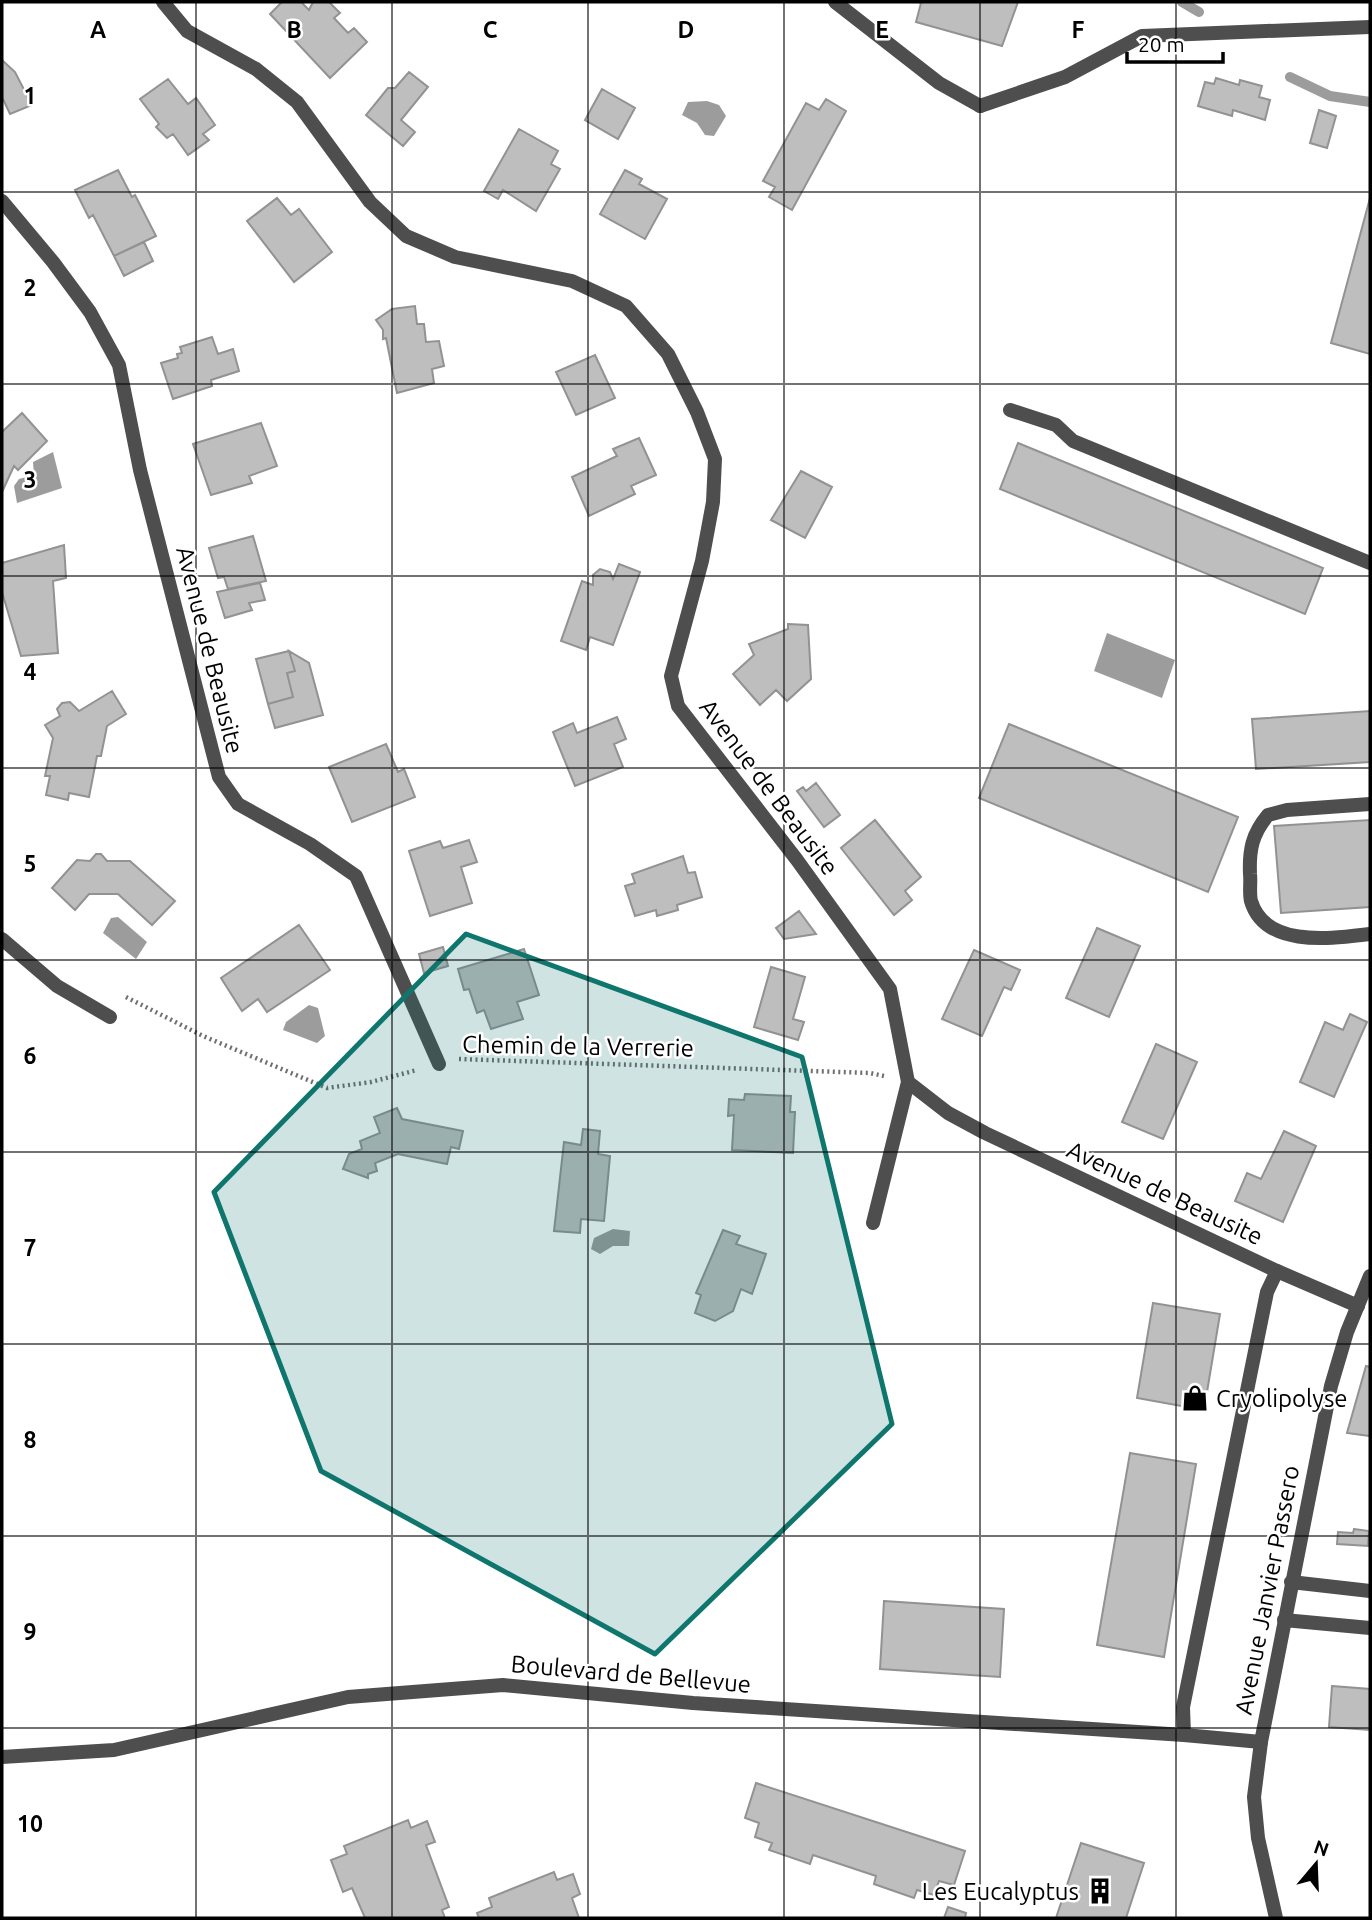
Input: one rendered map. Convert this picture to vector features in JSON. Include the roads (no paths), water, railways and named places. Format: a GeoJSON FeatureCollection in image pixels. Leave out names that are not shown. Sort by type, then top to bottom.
{"type":"FeatureCollection","features":[{"type":"Feature","properties":{"kind":"street","name":"Avenue de Beausite"},"geometry":{"type":"LineString","coordinates":[[163,2],[187,31],[256,69],[297,102],[370,202],[406,236],[455,257],[572,281],[626,306],[668,354],[697,412],[715,459],[713,502],[702,561],[671,676],[678,706],[797,860],[890,989],[908,1082],[948,1113],[985,1133],[1358,1306]]}},
{"type":"Feature","properties":{"kind":"street"},"geometry":{"type":"LineString","coordinates":[[835,2],[939,83],[980,106],[1065,77],[1142,36],[1370,27]]}},
{"type":"Feature","properties":{"kind":"street","name":"Avenue de Beausite"},"geometry":{"type":"LineString","coordinates":[[2,201],[90,312],[119,365],[140,470],[219,777],[239,804],[310,845],[356,876],[439,1064]]}},
{"type":"Feature","properties":{"kind":"street"},"geometry":{"type":"LineString","coordinates":[[1010,410],[1056,425],[1073,441],[1370,563]]}},
{"type":"Feature","properties":{"kind":"street"},"geometry":{"type":"LineString","coordinates":[[1370,804],[1287,810],[1268,815],[1254,834],[1249,851],[1251,901],[1262,920],[1290,934],[1314,940],[1370,934]]}},
{"type":"Feature","properties":{"kind":"street"},"geometry":{"type":"LineString","coordinates":[[2,939],[57,986],[110,1017]]}},
{"type":"Feature","properties":{"kind":"street"},"geometry":{"type":"LineString","coordinates":[[873,1223],[908,1082]]}},
{"type":"Feature","properties":{"kind":"street"},"geometry":{"type":"LineString","coordinates":[[1184,1734],[1183,1707],[1267,1292],[1278,1271]]}},
{"type":"Feature","properties":{"kind":"street","name":"Avenue Janvier Passero"},"geometry":{"type":"LineString","coordinates":[[1276,1918],[1258,1838],[1254,1797],[1261,1742],[1331,1386],[1370,1276]]}},
{"type":"Feature","properties":{"kind":"street"},"geometry":{"type":"LineString","coordinates":[[1291,1582],[1370,1591]]}},
{"type":"Feature","properties":{"kind":"street"},"geometry":{"type":"LineString","coordinates":[[1284,1620],[1370,1628]]}},
{"type":"Feature","properties":{"kind":"street","name":"Boulevard de Bellevue"},"geometry":{"type":"LineString","coordinates":[[2,1757],[114,1750],[348,1697],[503,1685],[693,1703],[1184,1734],[1261,1742]]}},
{"type":"Feature","properties":{"kind":"waterway"},"geometry":{"type":"LineString","coordinates":[[1182,2],[1199,12]]}},
{"type":"Feature","properties":{"kind":"waterway"},"geometry":{"type":"LineString","coordinates":[[1290,77],[1330,96],[1370,102]]}},
{"type":"Feature","properties":{"kind":"place","name":"Cryolipolyse"},"geometry":{"type":"Point","coordinates":[1195,1398]}},
{"type":"Feature","properties":{"kind":"place","name":"Les Eucalyptus"},"geometry":{"type":"Point","coordinates":[1100,1891]}}]}
